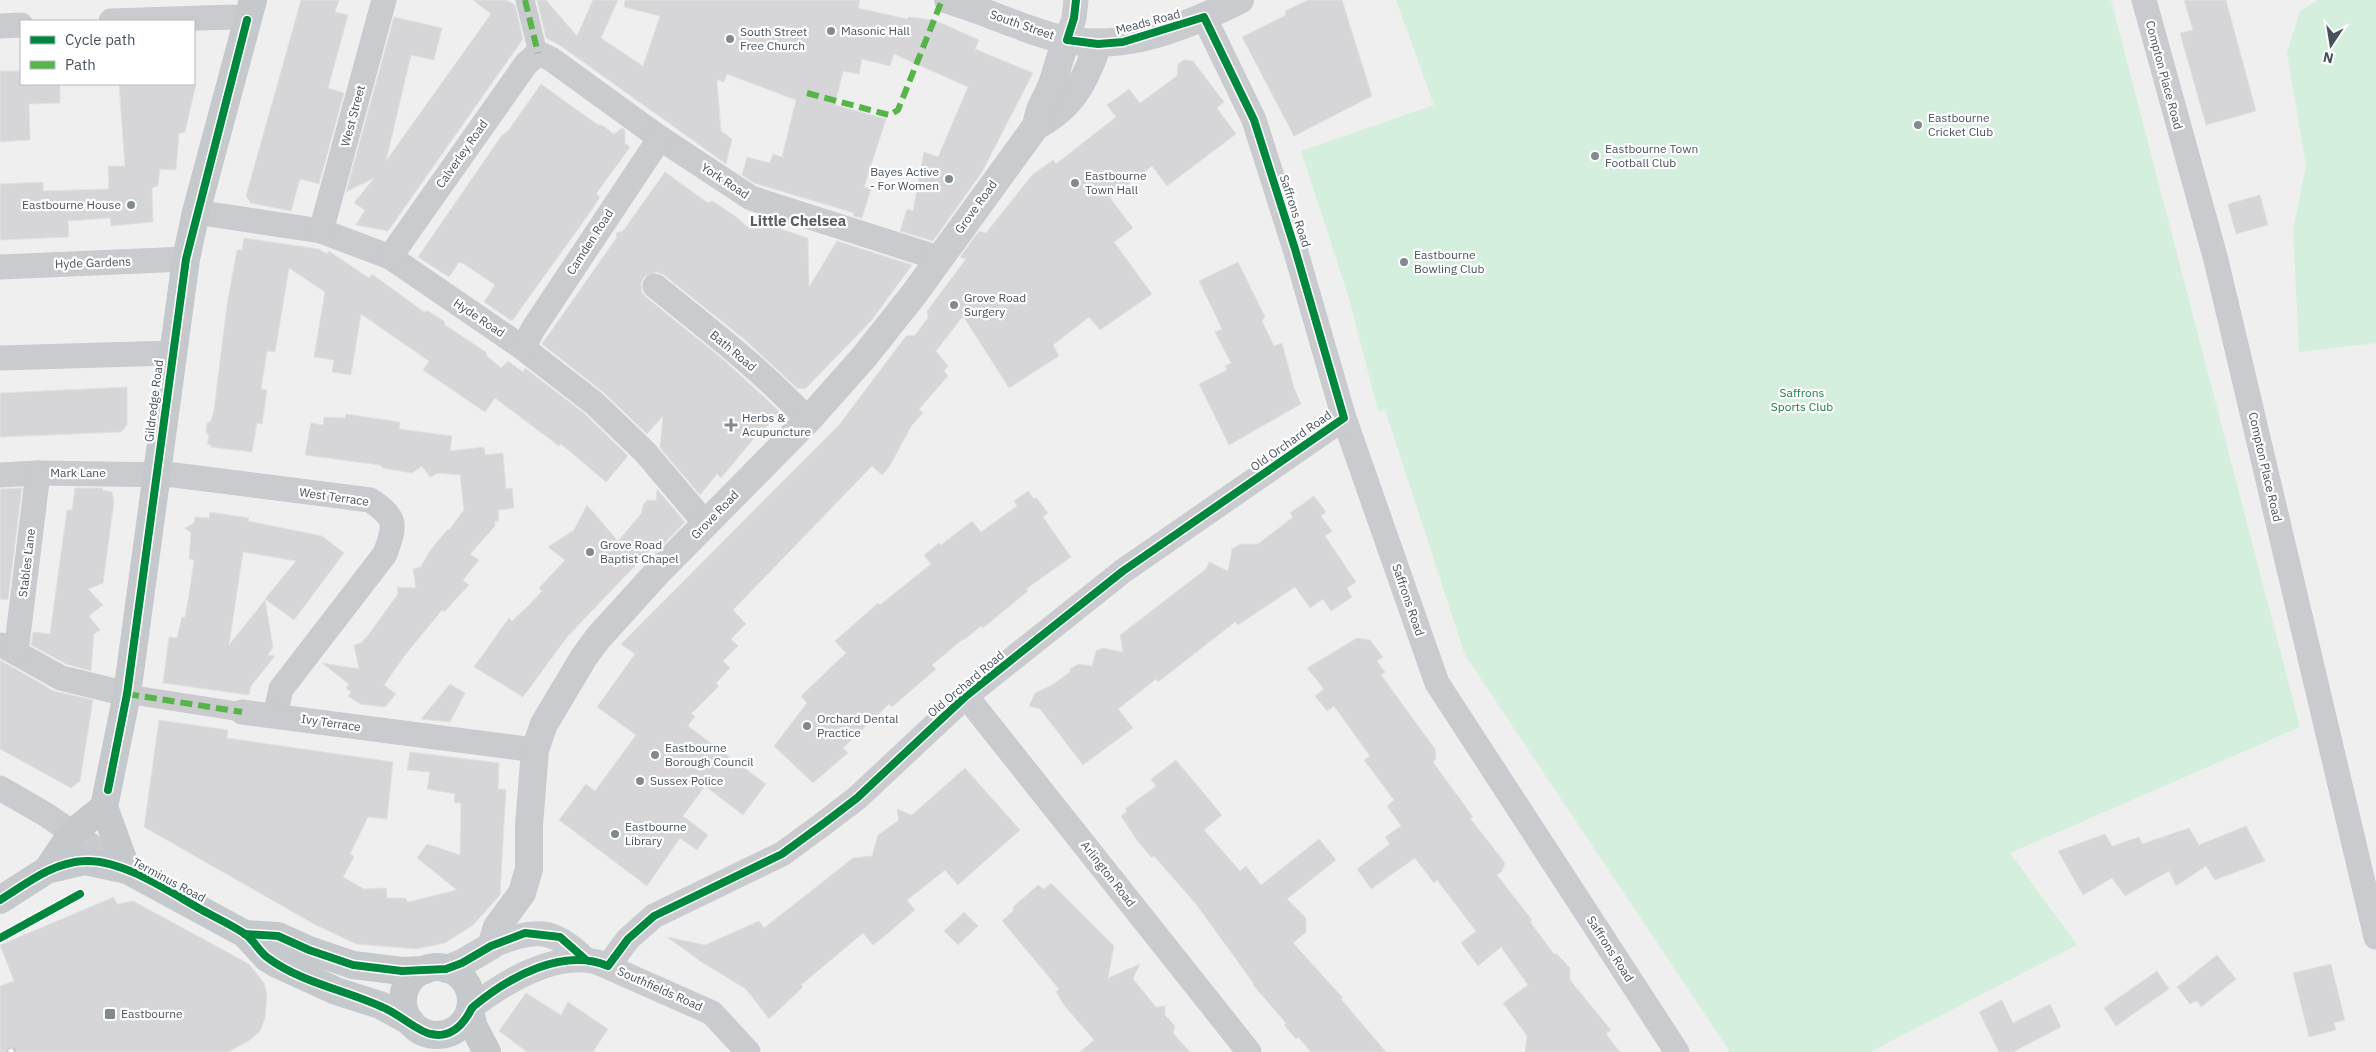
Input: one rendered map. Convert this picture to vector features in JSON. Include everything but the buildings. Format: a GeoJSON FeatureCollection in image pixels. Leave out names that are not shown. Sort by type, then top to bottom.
{"type":"FeatureCollection","features":[{"type":"Feature","properties":{"kind":"main road","name":"Gildredge Road"},"geometry":{"type":"LineString","coordinates":[[104,806],[127,694],[171,353],[186,259],[196,212],[250,10]]}},
{"type":"Feature","properties":{"kind":"main road"},"geometry":{"type":"LineString","coordinates":[[0,900],[47,870],[72,833],[104,806],[127,870]]}},
{"type":"Feature","properties":{"kind":"main road","name":"Terminus Road"},"geometry":{"type":"LineString","coordinates":[[47,870],[85,860],[127,870],[246,934],[267,958],[281,966],[336,991],[380,1005],[417,1027]]}},
{"type":"Feature","properties":{"kind":"main road","name":"Terminus Road"},"geometry":{"type":"LineString","coordinates":[[246,934],[278,936],[309,950],[353,965],[402,971],[435,969]]}},
{"type":"Feature","properties":{"kind":"main road"},"geometry":{"type":"LineString","coordinates":[[442,1052],[417,1027],[404,1003],[405,993],[415,976],[435,969],[457,974],[465,982],[470,992],[474,1027],[487,1052]]}},
{"type":"Feature","properties":{"kind":"main road"},"geometry":{"type":"LineString","coordinates":[[417,1027],[444,1035],[454,1031],[463,1024],[471,1010]]}},
{"type":"Feature","properties":{"kind":"street","name":"West Street"},"geometry":{"type":"LineString","coordinates":[[321,231],[384,0]]}},
{"type":"Feature","properties":{"kind":"street"},"geometry":{"type":"LineString","coordinates":[[525,0],[538,53]]}},
{"type":"Feature","properties":{"kind":"street","name":"South Street"},"geometry":{"type":"LineString","coordinates":[[948,0],[1067,40]]}},
{"type":"Feature","properties":{"kind":"street"},"geometry":{"type":"LineString","coordinates":[[1067,40],[1074,18],[1076,0]]}},
{"type":"Feature","properties":{"kind":"street","name":"Meads Road"},"geometry":{"type":"LineString","coordinates":[[1067,40],[1098,44],[1123,42],[1204,17],[1240,0]]}},
{"type":"Feature","properties":{"kind":"street","name":"Compton Place Road"},"geometry":{"type":"LineString","coordinates":[[2144,0],[2216,260],[2376,937]]}},
{"type":"Feature","properties":{"kind":"street"},"geometry":{"type":"LineString","coordinates":[[141,20],[232,17],[250,10]]}},
{"type":"Feature","properties":{"kind":"street","name":"Saffrons Road"},"geometry":{"type":"LineString","coordinates":[[1204,17],[1254,120],[1295,249],[1344,418],[1437,683],[1677,1052]]}},
{"type":"Feature","properties":{"kind":"street"},"geometry":{"type":"LineString","coordinates":[[0,26],[20,25]]}},
{"type":"Feature","properties":{"kind":"street","name":"Grove Road"},"geometry":{"type":"LineString","coordinates":[[490,946],[497,927],[512,909],[528,878],[535,750],[544,724],[584,657],[598,638],[808,420],[883,334],[1036,126],[1040,106],[1050,89],[1059,55],[1067,40]]}},
{"type":"Feature","properties":{"kind":"street","name":"Grove Road"},"geometry":{"type":"LineString","coordinates":[[1036,126],[1056,116],[1072,98],[1084,81],[1098,44]]}},
{"type":"Feature","properties":{"kind":"street","name":"York Road"},"geometry":{"type":"LineString","coordinates":[[538,53],[551,58],[660,138],[751,198],[938,258]]}},
{"type":"Feature","properties":{"kind":"street","name":"Calverley Road"},"geometry":{"type":"LineString","coordinates":[[390,257],[526,64],[538,53]]}},
{"type":"Feature","properties":{"kind":"street","name":"Camden Road"},"geometry":{"type":"LineString","coordinates":[[523,348],[533,329],[660,138]]}},
{"type":"Feature","properties":{"kind":"street","name":"Hyde Road"},"geometry":{"type":"LineString","coordinates":[[196,212],[321,231],[390,257],[523,348],[594,403],[639,446],[706,524]]}},
{"type":"Feature","properties":{"kind":"street","name":"Hyde Gardens"},"geometry":{"type":"LineString","coordinates":[[0,267],[186,259]]}},
{"type":"Feature","properties":{"kind":"street","name":"Bath Road"},"geometry":{"type":"LineString","coordinates":[[655,286],[727,344],[789,399],[808,420]]}},
{"type":"Feature","properties":{"kind":"street"},"geometry":{"type":"LineString","coordinates":[[0,358],[171,353]]}},
{"type":"Feature","properties":{"kind":"street","name":"Old Orchard Road"},"geometry":{"type":"LineString","coordinates":[[597,962],[628,939],[654,916],[782,854],[857,798],[966,696],[1123,571],[1344,418]]}},
{"type":"Feature","properties":{"kind":"street","name":"Mark Lane"},"geometry":{"type":"LineString","coordinates":[[0,475],[38,473],[156,474]]}},
{"type":"Feature","properties":{"kind":"street","name":"Stables Lane"},"geometry":{"type":"LineString","coordinates":[[8,648],[38,473]]}},
{"type":"Feature","properties":{"kind":"street","name":"West Terrace"},"geometry":{"type":"LineString","coordinates":[[156,474],[370,500],[387,511],[392,521],[393,534],[385,554],[281,689],[275,715]]}},
{"type":"Feature","properties":{"kind":"street"},"geometry":{"type":"LineString","coordinates":[[8,648],[62,678],[127,694]]}},
{"type":"Feature","properties":{"kind":"street","name":"Ivy Terrace"},"geometry":{"type":"LineString","coordinates":[[127,694],[242,712],[535,750]]}},
{"type":"Feature","properties":{"kind":"street","name":"Arlington Road"},"geometry":{"type":"LineString","coordinates":[[966,696],[1249,1052]]}},
{"type":"Feature","properties":{"kind":"street","name":"Terminus Road"},"geometry":{"type":"LineString","coordinates":[[0,788],[127,870]]}},
{"type":"Feature","properties":{"kind":"street","name":"Southfields Road"},"geometry":{"type":"LineString","coordinates":[[435,969],[462,963],[490,946],[525,933],[543,934],[560,938],[597,962],[712,1013],[748,1052]]}},
{"type":"Feature","properties":{"kind":"street"},"geometry":{"type":"LineString","coordinates":[[471,1010],[524,973],[556,964],[597,962]]}},
{"type":"Feature","properties":{"kind":"green space","name":"Saffrons Sports Club"},"geometry":{"type":"Polygon","coordinates":[[[1396,0],[2111,0],[2300,727],[2010,853],[2077,945],[1870,1052],[1730,1052],[1465,655],[1385,410],[1378,411],[1349,298],[1301,151],[1434,105],[1396,0]]]}},
{"type":"Feature","properties":{"kind":"green space"},"geometry":{"type":"Polygon","coordinates":[[[2318,0],[2376,0],[2376,343],[2299,352],[2293,229],[2306,166],[2287,53],[2300,11],[2318,0]]]}},
{"type":"Feature","properties":{"kind":"railway"},"geometry":{"type":"LineString","coordinates":[[9,1052],[13,1050]]}},
{"type":"Feature","properties":{"kind":"marked path"},"geometry":{"type":"LineString","coordinates":[[525,0],[538,53]]}},
{"type":"Feature","properties":{"kind":"marked path"},"geometry":{"type":"LineString","coordinates":[[807,93],[889,115],[898,110],[942,0]]}},
{"type":"Feature","properties":{"kind":"marked path"},"geometry":{"type":"LineString","coordinates":[[127,694],[242,712]]}},
{"type":"Feature","properties":{"kind":"cycle path"},"geometry":{"type":"LineString","coordinates":[[0,900],[40,875],[62,865],[85,861],[114,865],[161,886],[240,931],[265,955],[281,967],[309,980],[382,1007],[426,1033],[443,1035],[457,1028],[472,1008],[488,995],[503,985],[537,968],[573,960],[591,961],[608,966],[628,939],[654,916],[782,854],[857,798],[966,696],[1123,571],[1344,418],[1295,249],[1254,120],[1204,17],[1123,42],[1098,44],[1067,40],[1074,18],[1076,0]]}},
{"type":"Feature","properties":{"kind":"cycle path"},"geometry":{"type":"LineString","coordinates":[[108,790],[127,694],[186,259],[247,20]]}},
{"type":"Feature","properties":{"kind":"cycle path"},"geometry":{"type":"LineString","coordinates":[[0,938],[80,894]]}},
{"type":"Feature","properties":{"kind":"cycle path"},"geometry":{"type":"LineString","coordinates":[[245,934],[278,936],[309,950],[353,965],[402,971],[446,969],[462,963],[491,946],[525,933],[560,937],[585,959]]}},
{"type":"Feature","properties":{"kind":"place","name":"Masonic Hall"},"geometry":{"type":"Point","coordinates":[831,31]}},
{"type":"Feature","properties":{"kind":"place","name":"South Street Free Church"},"geometry":{"type":"Point","coordinates":[730,39]}},
{"type":"Feature","properties":{"kind":"place","name":"Eastbourne Cricket Club"},"geometry":{"type":"Point","coordinates":[1918,125]}},
{"type":"Feature","properties":{"kind":"place","name":"Eastbourne Town Football Club"},"geometry":{"type":"Point","coordinates":[1595,156]}},
{"type":"Feature","properties":{"kind":"place","name":"Bayes Active - For Women"},"geometry":{"type":"Point","coordinates":[949,179]}},
{"type":"Feature","properties":{"kind":"place","name":"Eastbourne Town Hall"},"geometry":{"type":"Point","coordinates":[1075,183]}},
{"type":"Feature","properties":{"kind":"place","name":"Eastbourne House"},"geometry":{"type":"Point","coordinates":[131,205]}},
{"type":"Feature","properties":{"kind":"place","name":"Eastbourne Bowling Club"},"geometry":{"type":"Point","coordinates":[1404,262]}},
{"type":"Feature","properties":{"kind":"place","name":"Grove Road Surgery"},"geometry":{"type":"Point","coordinates":[954,305]}},
{"type":"Feature","properties":{"kind":"place","name":"Herbs & Acupuncture"},"geometry":{"type":"Point","coordinates":[731,425]}},
{"type":"Feature","properties":{"kind":"place","name":"Grove Road Baptist Chapel"},"geometry":{"type":"Point","coordinates":[590,552]}},
{"type":"Feature","properties":{"kind":"place","name":"Orchard Dental Practice"},"geometry":{"type":"Point","coordinates":[807,726]}},
{"type":"Feature","properties":{"kind":"place","name":"Eastbourne Borough Council"},"geometry":{"type":"Point","coordinates":[655,755]}},
{"type":"Feature","properties":{"kind":"place","name":"Sussex Police"},"geometry":{"type":"Point","coordinates":[640,781]}},
{"type":"Feature","properties":{"kind":"place","name":"Eastbourne Library"},"geometry":{"type":"Point","coordinates":[615,834]}},
{"type":"Feature","properties":{"kind":"place","name":"Eastbourne"},"geometry":{"type":"Point","coordinates":[110,1014]}},
{"type":"Feature","properties":{"kind":"district","name":"Little Chelsea"},"geometry":{"type":"Point","coordinates":[798,221]}}]}
